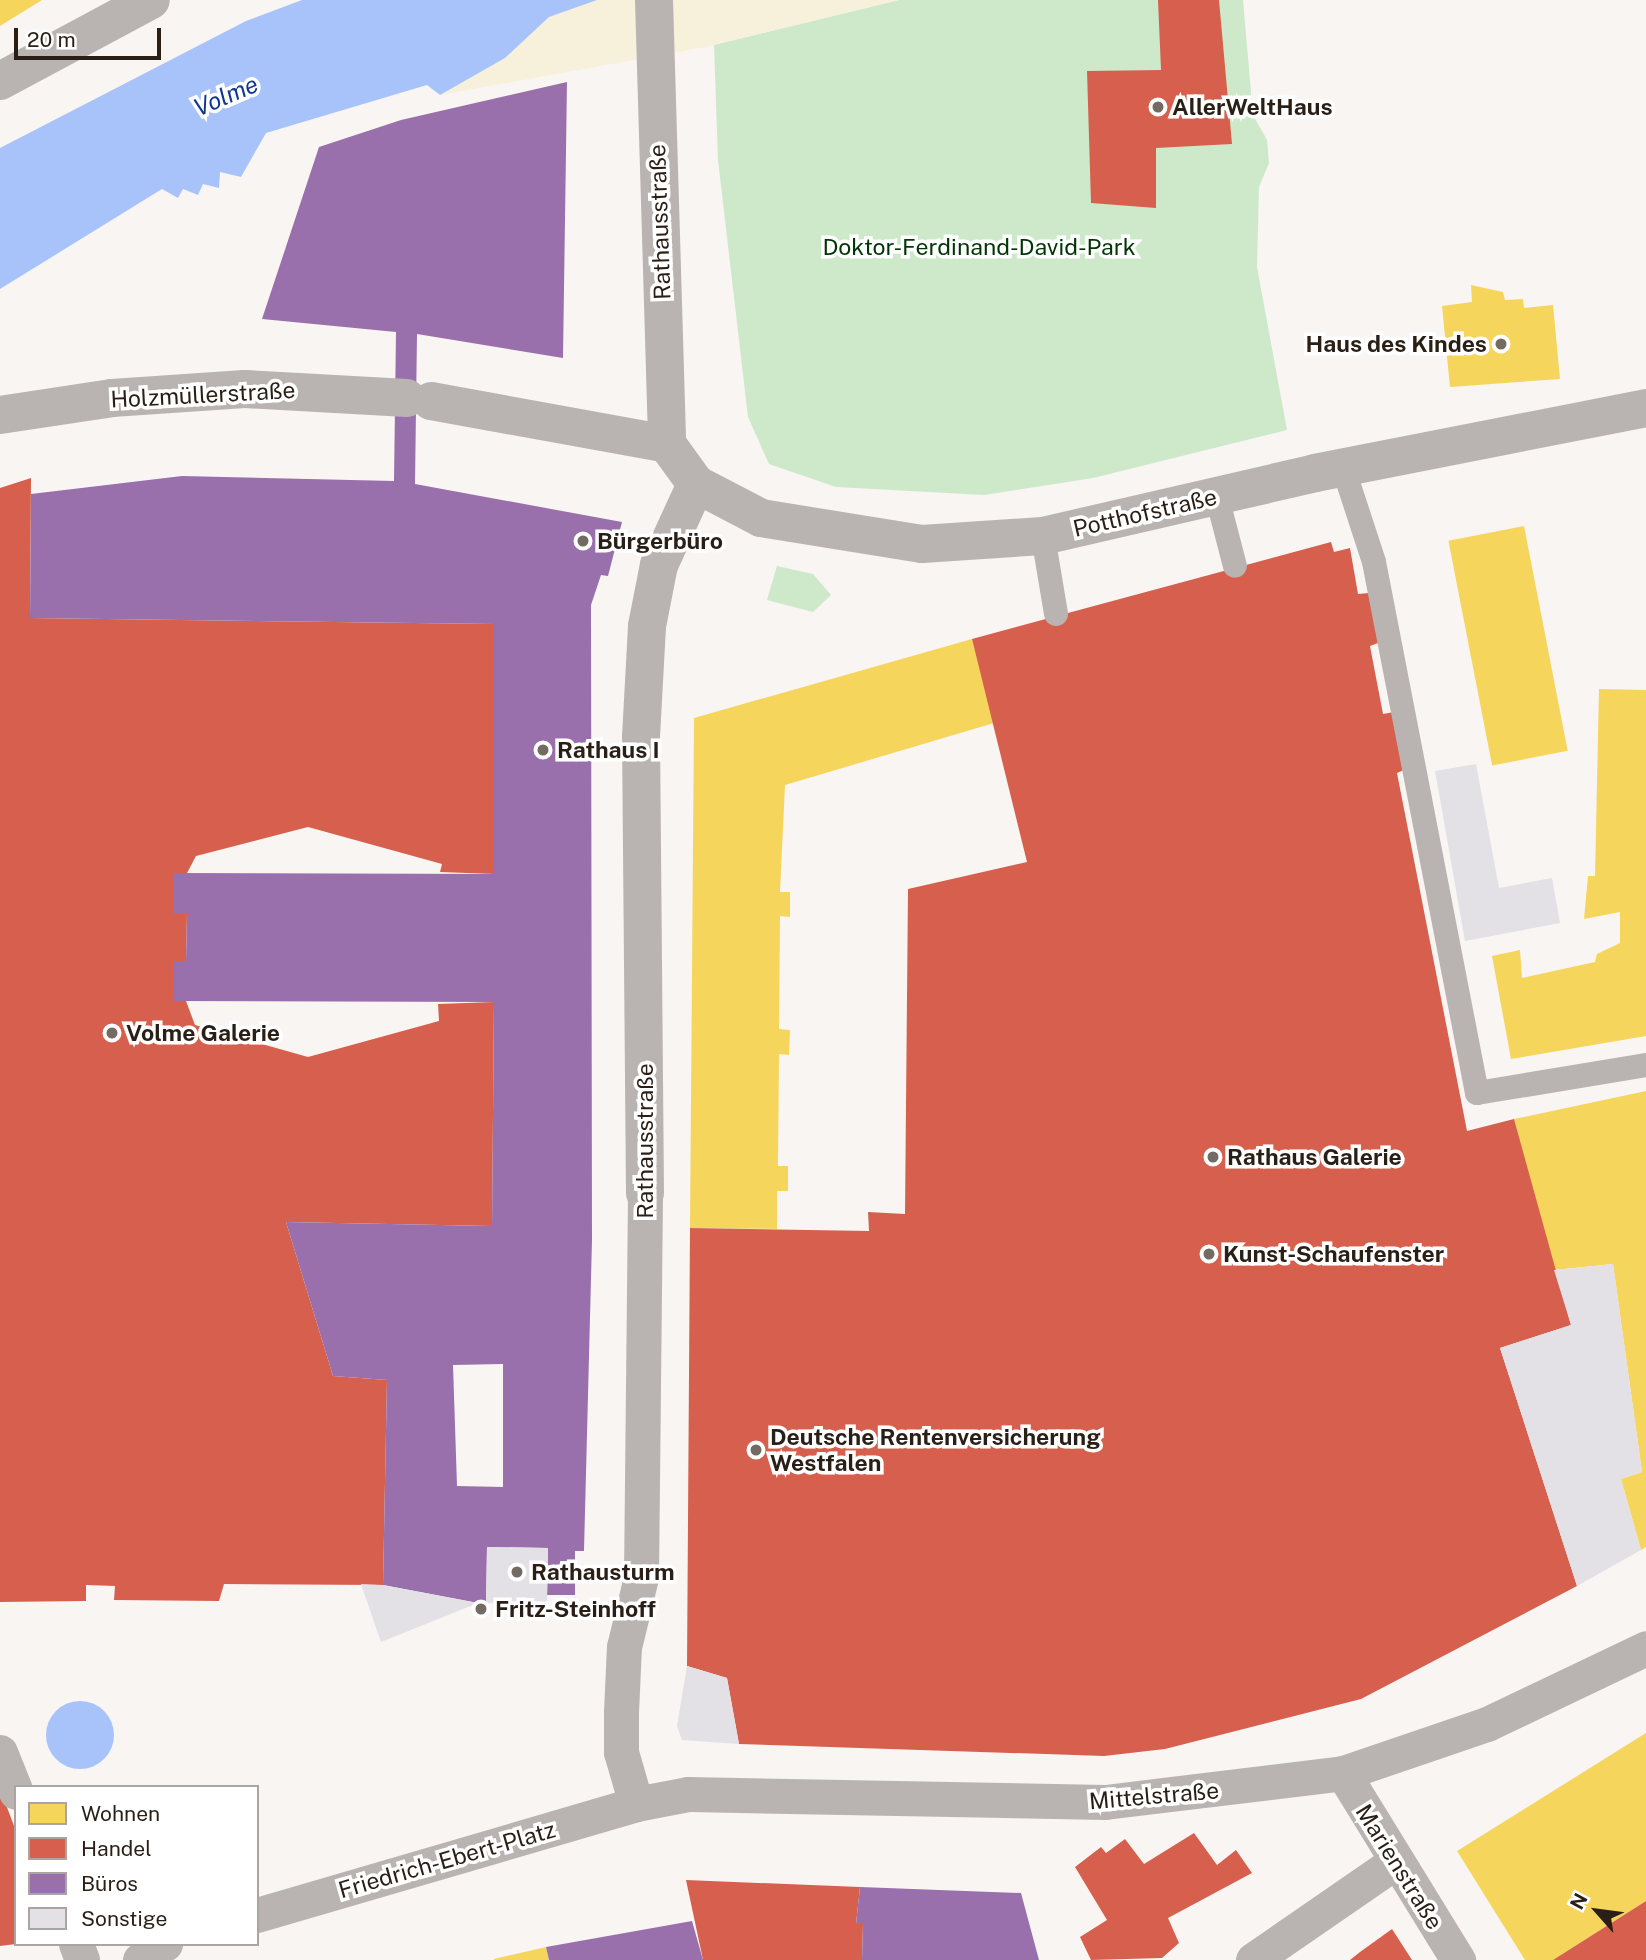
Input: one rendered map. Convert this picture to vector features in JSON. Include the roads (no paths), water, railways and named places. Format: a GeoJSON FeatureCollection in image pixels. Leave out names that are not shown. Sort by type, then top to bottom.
{"type":"FeatureCollection","features":[{"type":"Feature","properties":{"kind":"street"},"geometry":{"type":"LineString","coordinates":[[0,81],[151,0]]}},
{"type":"Feature","properties":{"kind":"street","name":"Rathausstraße"},"geometry":{"type":"LineString","coordinates":[[653,0],[667,444]]}},
{"type":"Feature","properties":{"kind":"street","name":"Holzmüllerstraße"},"geometry":{"type":"LineString","coordinates":[[0,415],[112,398],[245,389],[419,399],[667,444]]}},
{"type":"Feature","properties":{"kind":"street","name":"Potthofstraße"},"geometry":{"type":"LineString","coordinates":[[667,444],[696,484],[761,518],[873,541],[1043,536],[1343,467],[1646,408]]}},
{"type":"Feature","properties":{"kind":"street","name":"Rathausstraße"},"geometry":{"type":"LineString","coordinates":[[636,1804],[621,1752],[621,1712],[624,1647],[641,1577],[645,1193],[641,737],[647,626],[659,565],[696,484]]}},
{"type":"Feature","properties":{"kind":"street","name":"Mittelstraße"},"geometry":{"type":"LineString","coordinates":[[636,1804],[754,1792],[1105,1802],[1343,1773],[1487,1724],[1646,1648]]}},
{"type":"Feature","properties":{"kind":"street"},"geometry":{"type":"LineString","coordinates":[[0,1752],[14,1787]]}},
{"type":"Feature","properties":{"kind":"street","name":"Marienstraße"},"geometry":{"type":"LineString","coordinates":[[1343,1773],[1395,1862],[1458,1960]]}},
{"type":"Feature","properties":{"kind":"street","name":"Friedrich-Ebert-Platz"},"geometry":{"type":"LineString","coordinates":[[259,1914],[636,1804]]}},
{"type":"Feature","properties":{"kind":"street"},"geometry":{"type":"LineString","coordinates":[[1253,1960],[1395,1862]]}},
{"type":"Feature","properties":{"kind":"street"},"geometry":{"type":"LineString","coordinates":[[140,1960],[161,1946]]}},
{"type":"Feature","properties":{"kind":"lane"},"geometry":{"type":"LineString","coordinates":[[1343,467],[1374,562],[1477,1093],[1646,1065]]}},
{"type":"Feature","properties":{"kind":"lane"},"geometry":{"type":"LineString","coordinates":[[1217,497],[1235,566]]}},
{"type":"Feature","properties":{"kind":"lane"},"geometry":{"type":"LineString","coordinates":[[1043,536],[1056,614]]}},
{"type":"Feature","properties":{"kind":"water","name":"Volme"},"geometry":{"type":"Polygon","coordinates":[[[302,0],[597,0],[549,17],[505,58],[440,95],[427,85],[266,133],[241,177],[220,172],[219,188],[203,184],[198,195],[183,189],[178,198],[162,189],[0,289],[0,148],[246,21],[302,0]]]}},
{"type":"Feature","properties":{"kind":"water"},"geometry":{"type":"Polygon","coordinates":[[[73,1701],[87,1701],[99,1706],[109,1716],[114,1735],[109,1754],[99,1764],[87,1769],[73,1769],[61,1764],[51,1754],[46,1742],[46,1728],[51,1716],[61,1706],[73,1701]]]}},
{"type":"Feature","properties":{"kind":"place","name":"AllerWeltHaus"},"geometry":{"type":"Point","coordinates":[1158,107]}},
{"type":"Feature","properties":{"kind":"place","name":"Haus des Kindes"},"geometry":{"type":"Point","coordinates":[1501,344]}},
{"type":"Feature","properties":{"kind":"place","name":"Bürgerbüro"},"geometry":{"type":"Point","coordinates":[583,541]}},
{"type":"Feature","properties":{"kind":"place","name":"Rathaus I"},"geometry":{"type":"Point","coordinates":[543,750]}},
{"type":"Feature","properties":{"kind":"place","name":"Volme Galerie"},"geometry":{"type":"Point","coordinates":[112,1033]}},
{"type":"Feature","properties":{"kind":"place","name":"Rathaus Galerie"},"geometry":{"type":"Point","coordinates":[1213,1157]}},
{"type":"Feature","properties":{"kind":"place","name":"Kunst-Schaufenster"},"geometry":{"type":"Point","coordinates":[1209,1254]}},
{"type":"Feature","properties":{"kind":"place","name":"Deutsche Rentenversicherung Westfalen"},"geometry":{"type":"Point","coordinates":[756,1450]}},
{"type":"Feature","properties":{"kind":"place","name":"Rathausturm"},"geometry":{"type":"Point","coordinates":[517,1572]}},
{"type":"Feature","properties":{"kind":"place","name":"Fritz-Steinhoff"},"geometry":{"type":"Point","coordinates":[481,1609]}},
{"type":"Feature","properties":{"kind":"park label","name":"Doktor-Ferdinand-David-Park"},"geometry":{"type":"Point","coordinates":[979,247]}}]}
